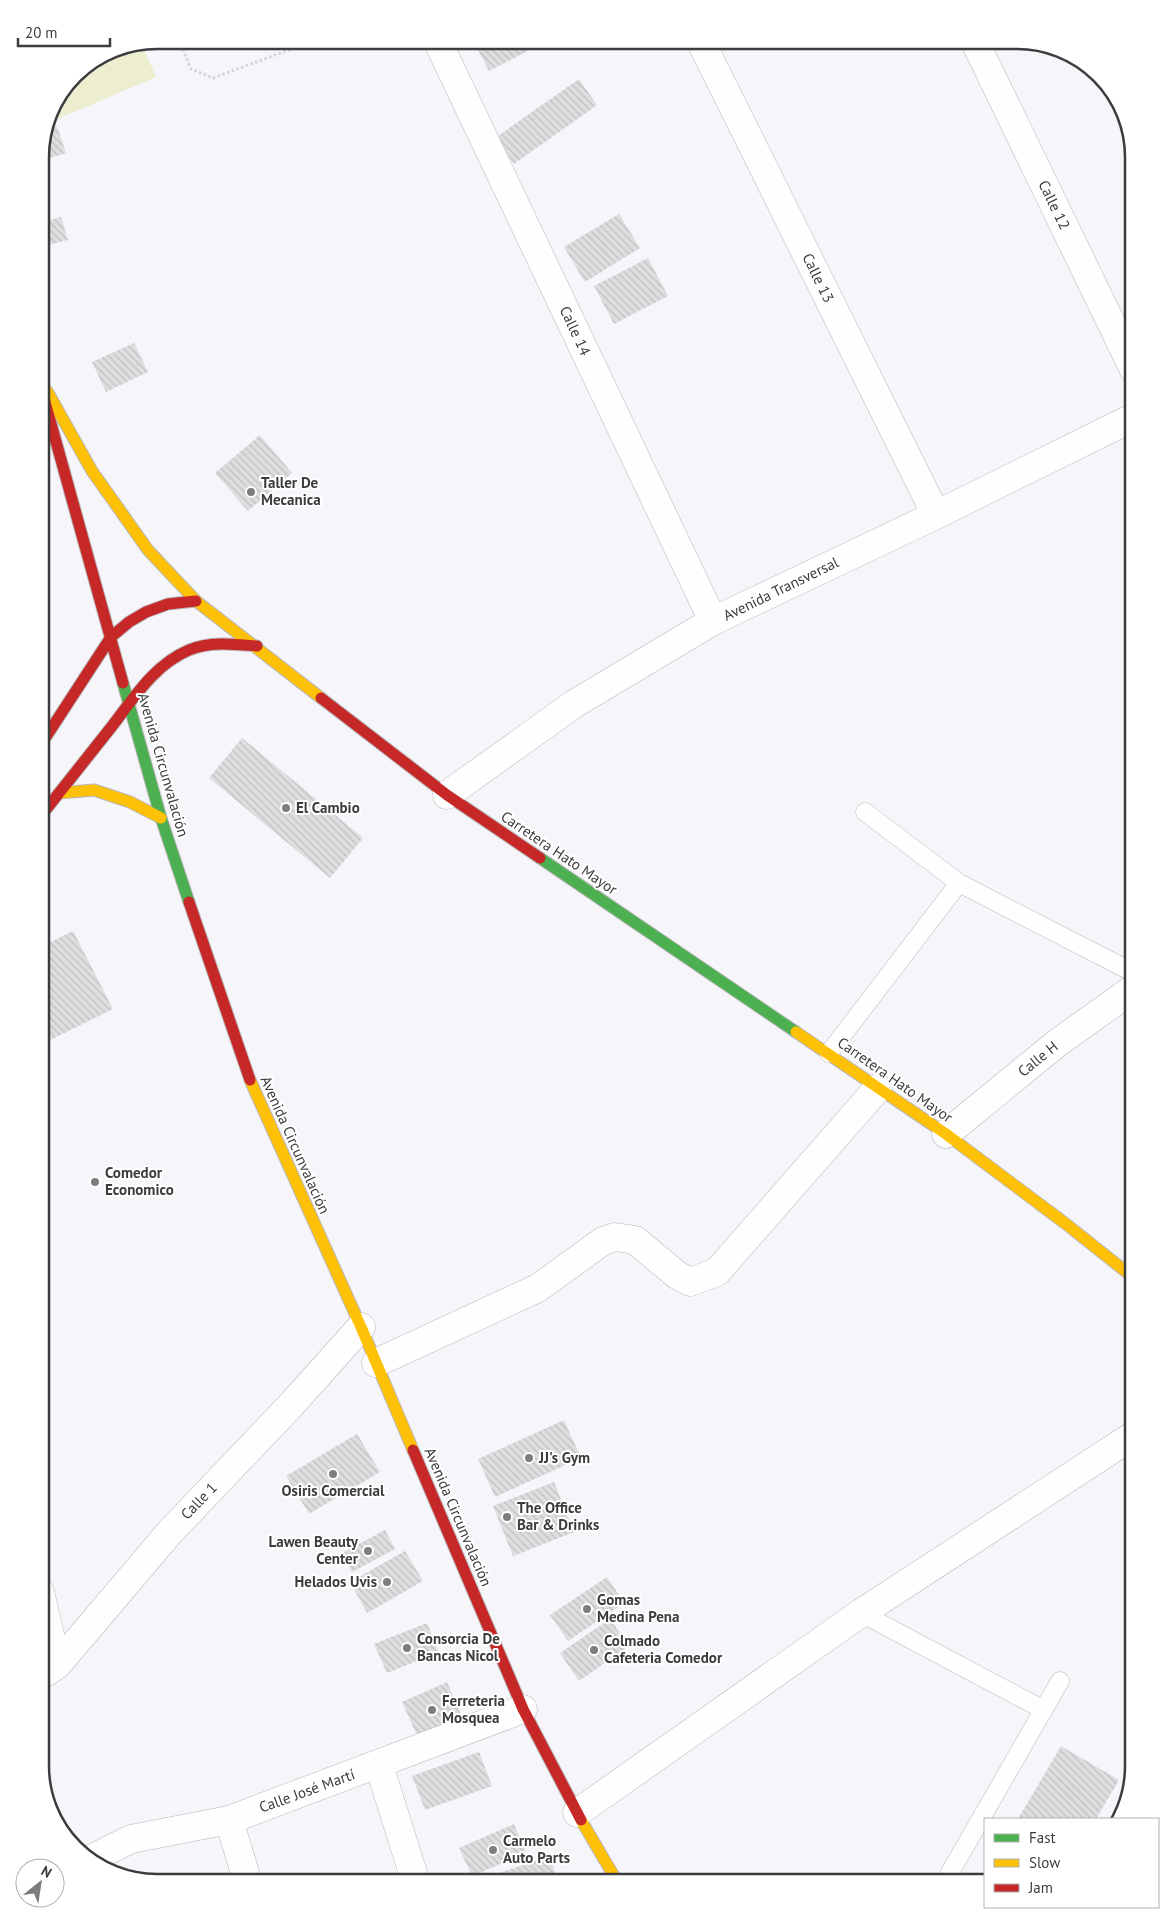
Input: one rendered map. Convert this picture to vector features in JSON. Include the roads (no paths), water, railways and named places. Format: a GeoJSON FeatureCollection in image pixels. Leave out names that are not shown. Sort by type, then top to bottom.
{"type":"FeatureCollection","features":[{"type":"Feature","properties":{"kind":"main road","name":"Carretera Hato Mayor"},"geometry":{"type":"LineString","coordinates":[[49,396],[92,470],[148,550],[196,601],[257,646],[447,795],[946,1134],[1125,1271]]}},
{"type":"Feature","properties":{"kind":"main road","name":"Avenida Circunvalación"},"geometry":{"type":"LineString","coordinates":[[49,416],[161,818],[246,1072],[361,1327],[523,1709],[577,1813],[613,1874]]}},
{"type":"Feature","properties":{"kind":"main road"},"geometry":{"type":"LineString","coordinates":[[49,732],[111,637],[129,622],[146,612],[168,604],[196,601]]}},
{"type":"Feature","properties":{"kind":"main road"},"geometry":{"type":"LineString","coordinates":[[49,806],[129,705],[156,673],[173,658],[190,649],[210,644],[228,643],[257,646]]}},
{"type":"Feature","properties":{"kind":"main road"},"geometry":{"type":"LineString","coordinates":[[59,793],[94,790],[130,802],[161,818]]}},
{"type":"Feature","properties":{"kind":"street","name":"Calle 14"},"geometry":{"type":"LineString","coordinates":[[441,49],[713,621]]}},
{"type":"Feature","properties":{"kind":"street","name":"Calle 13"},"geometry":{"type":"LineString","coordinates":[[704,49],[936,515]]}},
{"type":"Feature","properties":{"kind":"street","name":"Calle 12"},"geometry":{"type":"LineString","coordinates":[[978,49],[1125,351]]}},
{"type":"Feature","properties":{"kind":"street","name":"Avenida Transversal"},"geometry":{"type":"LineString","coordinates":[[447,795],[574,704],[713,621],[936,515],[1125,421]]}},
{"type":"Feature","properties":{"kind":"street","name":"Calle H"},"geometry":{"type":"LineString","coordinates":[[946,1134],[1056,1044],[1125,994]]}},
{"type":"Feature","properties":{"kind":"street"},"geometry":{"type":"LineString","coordinates":[[376,1363],[538,1288],[603,1241],[615,1237],[635,1240],[677,1275],[690,1282],[717,1272],[878,1088]]}},
{"type":"Feature","properties":{"kind":"street","name":"Calle 1"},"geometry":{"type":"LineString","coordinates":[[49,1670],[170,1532],[292,1404],[361,1327]]}},
{"type":"Feature","properties":{"kind":"street"},"geometry":{"type":"LineString","coordinates":[[577,1813],[862,1613],[1125,1441]]}},
{"type":"Feature","properties":{"kind":"street","name":"Calle José Martí"},"geometry":{"type":"LineString","coordinates":[[97,1856],[131,1839],[229,1820],[379,1765],[523,1709]]}},
{"type":"Feature","properties":{"kind":"street"},"geometry":{"type":"LineString","coordinates":[[379,1765],[413,1874]]}},
{"type":"Feature","properties":{"kind":"street"},"geometry":{"type":"LineString","coordinates":[[229,1820],[245,1874]]}},
{"type":"Feature","properties":{"kind":"lane"},"geometry":{"type":"LineString","coordinates":[[865,812],[959,883],[1125,969]]}},
{"type":"Feature","properties":{"kind":"lane"},"geometry":{"type":"LineString","coordinates":[[829,1053],[959,883]]}},
{"type":"Feature","properties":{"kind":"lane"},"geometry":{"type":"LineString","coordinates":[[862,1613],[1044,1710]]}},
{"type":"Feature","properties":{"kind":"lane"},"geometry":{"type":"LineString","coordinates":[[949,1874],[1060,1681]]}},
{"type":"Feature","properties":{"kind":"place","name":"Taller De Mecanica"},"geometry":{"type":"Point","coordinates":[251,492]}},
{"type":"Feature","properties":{"kind":"place","name":"El Cambio"},"geometry":{"type":"Point","coordinates":[286,808]}},
{"type":"Feature","properties":{"kind":"place","name":"Comedor Economico"},"geometry":{"type":"Point","coordinates":[95,1182]}},
{"type":"Feature","properties":{"kind":"place","name":"JJ's Gym"},"geometry":{"type":"Point","coordinates":[529,1458]}},
{"type":"Feature","properties":{"kind":"place","name":"Osiris Comercial"},"geometry":{"type":"Point","coordinates":[333,1474]}},
{"type":"Feature","properties":{"kind":"place","name":"The Office Bar & Drinks"},"geometry":{"type":"Point","coordinates":[507,1517]}},
{"type":"Feature","properties":{"kind":"place","name":"Lawen Beauty Center"},"geometry":{"type":"Point","coordinates":[368,1551]}},
{"type":"Feature","properties":{"kind":"place","name":"Helados Uvis"},"geometry":{"type":"Point","coordinates":[387,1582]}},
{"type":"Feature","properties":{"kind":"place","name":"Gomas Medina Pena"},"geometry":{"type":"Point","coordinates":[587,1609]}},
{"type":"Feature","properties":{"kind":"place","name":"Consorcia De Bancas Nicol"},"geometry":{"type":"Point","coordinates":[407,1648]}},
{"type":"Feature","properties":{"kind":"place","name":"Colmado Cafeteria Comedor"},"geometry":{"type":"Point","coordinates":[594,1650]}},
{"type":"Feature","properties":{"kind":"place","name":"Ferreteria Mosquea"},"geometry":{"type":"Point","coordinates":[432,1710]}},
{"type":"Feature","properties":{"kind":"place","name":"Carmelo Auto Parts"},"geometry":{"type":"Point","coordinates":[493,1850]}}]}
